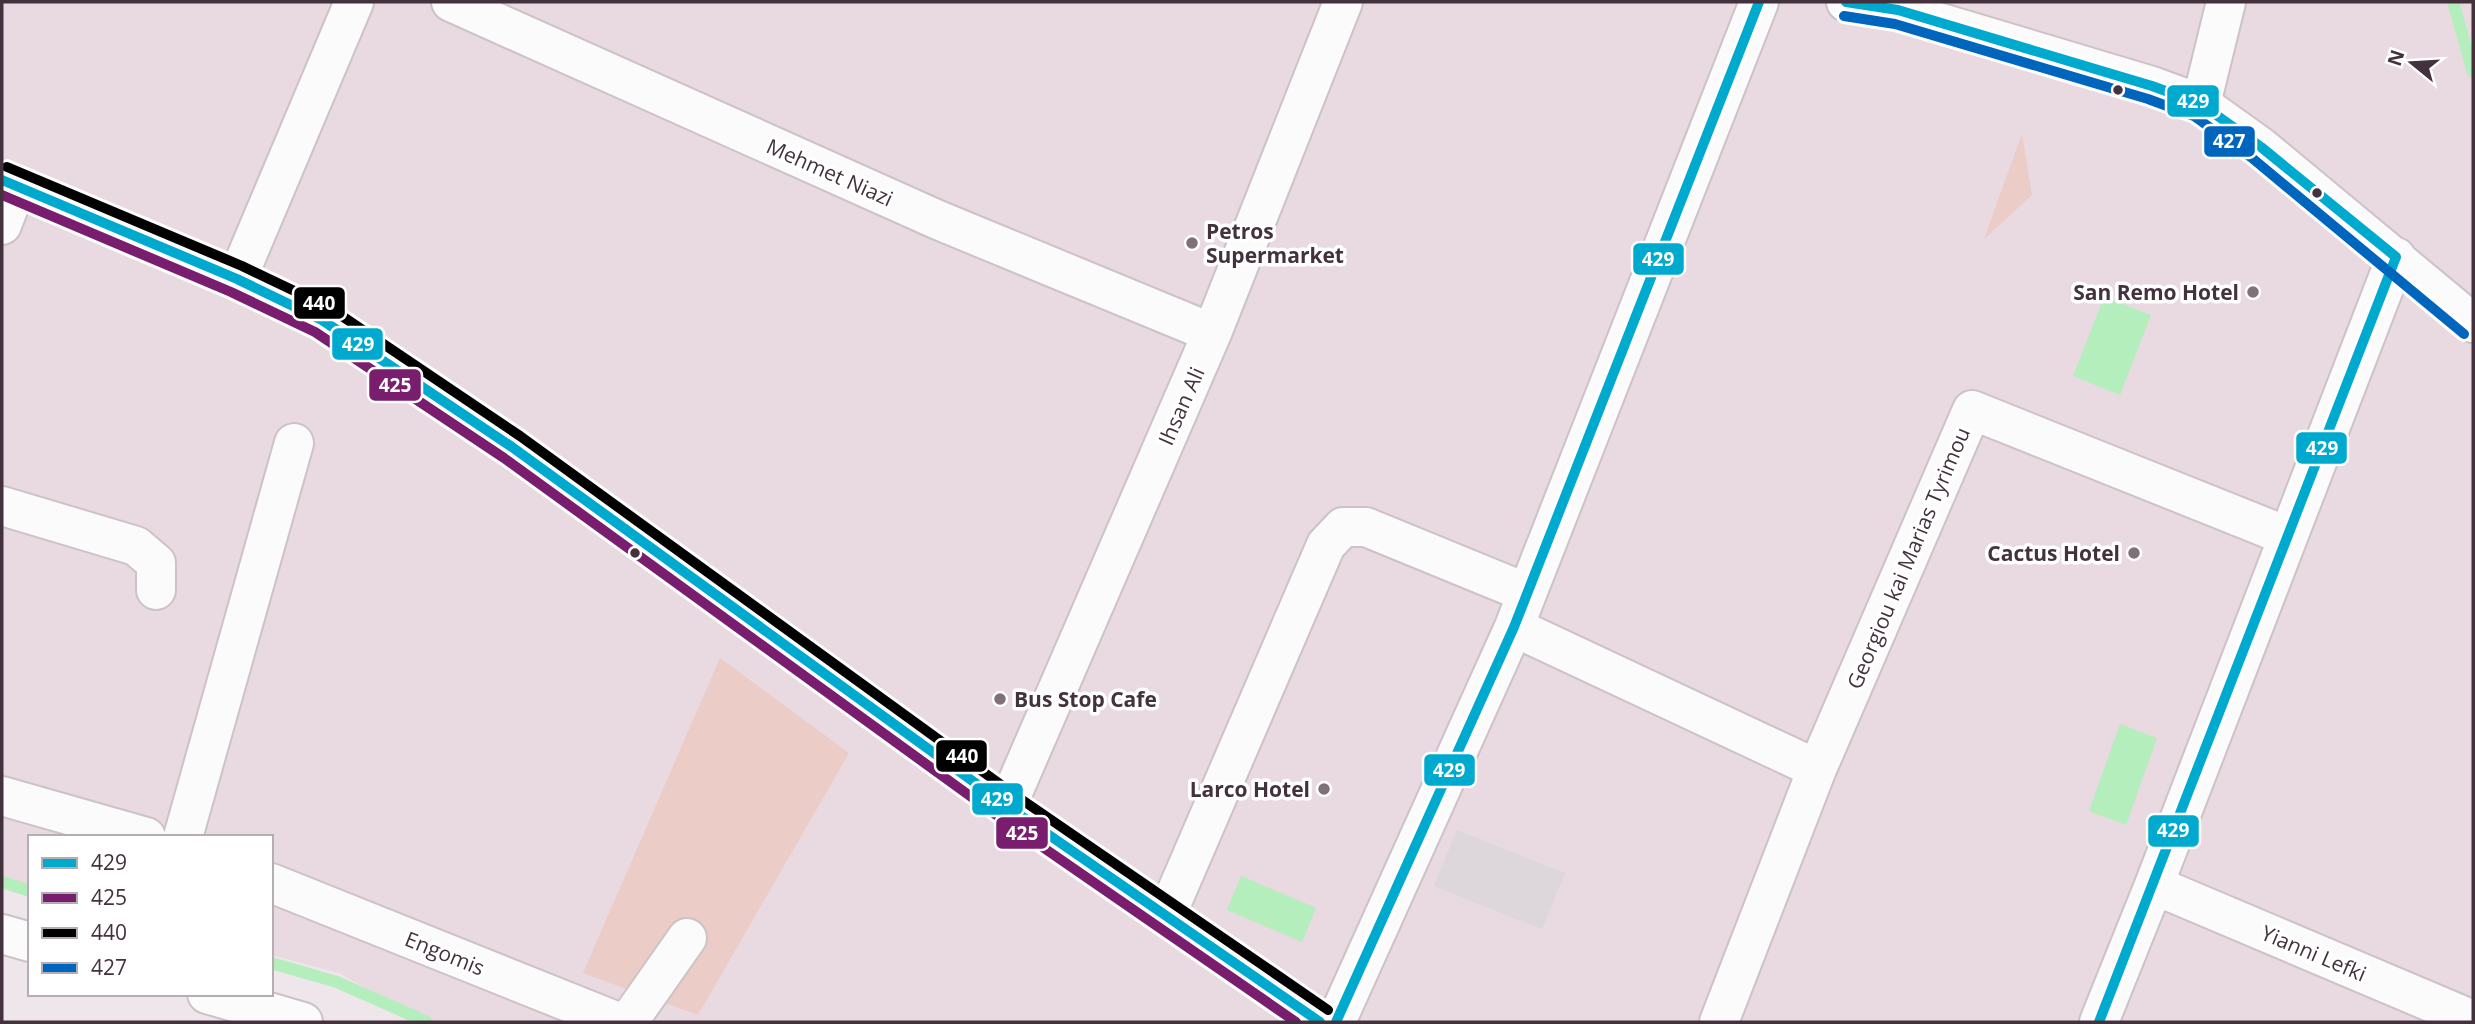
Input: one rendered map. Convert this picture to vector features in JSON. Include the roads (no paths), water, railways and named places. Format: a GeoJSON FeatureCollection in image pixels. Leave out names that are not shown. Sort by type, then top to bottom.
{"type":"FeatureCollection","features":[{"type":"Feature","properties":{"kind":"street"},"geometry":{"type":"LineString","coordinates":[[237,279],[354,2]]}},
{"type":"Feature","properties":{"kind":"street","name":"Mehmet Niazi"},"geometry":{"type":"LineString","coordinates":[[452,2],[938,220],[1213,333]]}},
{"type":"Feature","properties":{"kind":"street","name":"Ihsan Ali"},"geometry":{"type":"LineString","coordinates":[[1007,806],[1213,333],[1343,2]]}},
{"type":"Feature","properties":{"kind":"street"},"geometry":{"type":"LineString","coordinates":[[1336,1022],[1520,610],[1759,2]]}},
{"type":"Feature","properties":{"kind":"street"},"geometry":{"type":"LineString","coordinates":[[1846,2],[1899,6],[2201,104],[2262,147],[2473,323]]}},
{"type":"Feature","properties":{"kind":"street"},"geometry":{"type":"LineString","coordinates":[[2201,104],[2226,2]]}},
{"type":"Feature","properties":{"kind":"street"},"geometry":{"type":"LineString","coordinates":[[2,225],[9,183],[237,279],[322,320],[512,447],[1007,806],[1320,1022]]}},
{"type":"Feature","properties":{"kind":"street"},"geometry":{"type":"LineString","coordinates":[[2099,1022],[2396,257]]}},
{"type":"Feature","properties":{"kind":"street","name":"Georgiou kai Marias Tyrimou"},"geometry":{"type":"LineString","coordinates":[[1719,1022],[1817,769],[1972,410],[2287,536]]}},
{"type":"Feature","properties":{"kind":"street"},"geometry":{"type":"LineString","coordinates":[[184,835],[294,443]]}},
{"type":"Feature","properties":{"kind":"street"},"geometry":{"type":"LineString","coordinates":[[2,506],[136,546],[156,563],[156,590]]}},
{"type":"Feature","properties":{"kind":"street"},"geometry":{"type":"LineString","coordinates":[[1166,916],[1326,545],[1343,527],[1366,527],[1817,769]]}},
{"type":"Feature","properties":{"kind":"street"},"geometry":{"type":"LineString","coordinates":[[2,796],[139,835]]}},
{"type":"Feature","properties":{"kind":"street","name":"Engomis"},"geometry":{"type":"LineString","coordinates":[[273,884],[618,1022]]}},
{"type":"Feature","properties":{"kind":"street","name":"Yianni Lefki"},"geometry":{"type":"LineString","coordinates":[[2154,885],[2473,1020]]}},
{"type":"Feature","properties":{"kind":"street"},"geometry":{"type":"LineString","coordinates":[[2,934],[28,941]]}},
{"type":"Feature","properties":{"kind":"street"},"geometry":{"type":"LineString","coordinates":[[628,1022],[687,939]]}},
{"type":"Feature","properties":{"kind":"street"},"geometry":{"type":"LineString","coordinates":[[214,996],[303,1022]]}},
{"type":"Feature","properties":{"kind":"waterway"},"geometry":{"type":"LineString","coordinates":[[2453,2],[2473,72]]}},
{"type":"Feature","properties":{"kind":"waterway"},"geometry":{"type":"LineString","coordinates":[[2,882],[28,890]]}},
{"type":"Feature","properties":{"kind":"waterway"},"geometry":{"type":"LineString","coordinates":[[273,964],[337,982],[427,1022]]}},
{"type":"Feature","properties":{"kind":"place","name":"Petros Supermarket"},"geometry":{"type":"Point","coordinates":[1192,243]}},
{"type":"Feature","properties":{"kind":"place","name":"San Remo Hotel"},"geometry":{"type":"Point","coordinates":[2253,292]}},
{"type":"Feature","properties":{"kind":"place","name":"Cactus Hotel"},"geometry":{"type":"Point","coordinates":[2134,553]}},
{"type":"Feature","properties":{"kind":"place","name":"Bus Stop Cafe"},"geometry":{"type":"Point","coordinates":[1000,699]}},
{"type":"Feature","properties":{"kind":"place","name":"Larco Hotel"},"geometry":{"type":"Point","coordinates":[1324,789]}}]}
